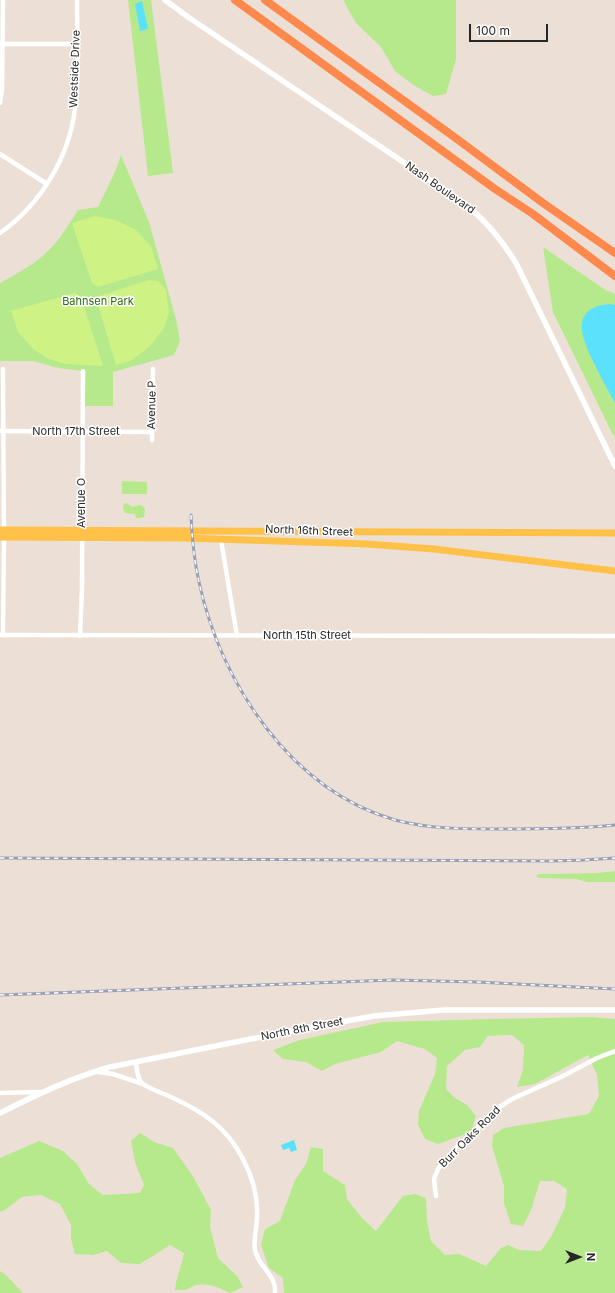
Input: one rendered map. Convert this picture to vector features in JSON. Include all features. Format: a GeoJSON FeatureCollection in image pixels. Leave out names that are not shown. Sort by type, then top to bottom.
{"type":"FeatureCollection","features":[{"type":"Feature","properties":{"kind":"highway"},"geometry":{"type":"LineString","coordinates":[[235,0],[489,185],[533,214],[615,276]]}},
{"type":"Feature","properties":{"kind":"highway"},"geometry":{"type":"LineString","coordinates":[[265,0],[470,148],[543,203],[615,253]]}},
{"type":"Feature","properties":{"kind":"main road","name":"North 16th Street"},"geometry":{"type":"LineString","coordinates":[[2,533],[615,533]]}},
{"type":"Feature","properties":{"kind":"main road","name":"North 16th Street"},"geometry":{"type":"LineString","coordinates":[[82,534],[381,545],[515,558],[615,571]]}},
{"type":"Feature","properties":{"kind":"street"},"geometry":{"type":"LineString","coordinates":[[0,103],[2,90],[1,44],[3,0]]}},
{"type":"Feature","properties":{"kind":"street","name":"Westside Drive"},"geometry":{"type":"LineString","coordinates":[[0,233],[28,208],[47,184],[66,145],[72,126],[76,93],[77,0]]}},
{"type":"Feature","properties":{"kind":"street","name":"Nash Boulevard"},"geometry":{"type":"LineString","coordinates":[[165,0],[460,201],[484,221],[499,238],[516,263],[615,466]]}},
{"type":"Feature","properties":{"kind":"street"},"geometry":{"type":"LineString","coordinates":[[1,44],[77,44]]}},
{"type":"Feature","properties":{"kind":"street"},"geometry":{"type":"LineString","coordinates":[[0,154],[47,184]]}},
{"type":"Feature","properties":{"kind":"street"},"geometry":{"type":"LineString","coordinates":[[1,635],[3,369]]}},
{"type":"Feature","properties":{"kind":"street","name":"Avenue P"},"geometry":{"type":"LineString","coordinates":[[152,440],[153,369]]}},
{"type":"Feature","properties":{"kind":"street","name":"Avenue O"},"geometry":{"type":"LineString","coordinates":[[80,636],[83,371]]}},
{"type":"Feature","properties":{"kind":"street","name":"North 17th Street"},"geometry":{"type":"LineString","coordinates":[[2,431],[152,432]]}},
{"type":"Feature","properties":{"kind":"street"},"geometry":{"type":"LineString","coordinates":[[221,540],[237,636]]}},
{"type":"Feature","properties":{"kind":"street","name":"North 15th Street"},"geometry":{"type":"LineString","coordinates":[[1,635],[615,636]]}},
{"type":"Feature","properties":{"kind":"street","name":"North 8th Street"},"geometry":{"type":"LineString","coordinates":[[0,1114],[43,1092],[94,1072],[136,1062],[296,1030],[388,1015],[444,1010],[615,1010]]}},
{"type":"Feature","properties":{"kind":"street","name":"Burr Oaks Road"},"geometry":{"type":"LineString","coordinates":[[436,1196],[434,1179],[438,1169],[454,1150],[498,1108],[512,1099],[561,1077],[597,1058],[615,1051]]}},
{"type":"Feature","properties":{"kind":"street"},"geometry":{"type":"LineString","coordinates":[[136,1062],[138,1077],[143,1084]]}},
{"type":"Feature","properties":{"kind":"street"},"geometry":{"type":"LineString","coordinates":[[94,1072],[113,1074],[143,1084],[191,1107],[205,1115],[221,1128],[230,1138],[250,1173],[256,1198],[257,1216],[254,1243],[255,1250],[259,1263],[273,1280],[275,1285],[275,1293]]}},
{"type":"Feature","properties":{"kind":"street"},"geometry":{"type":"LineString","coordinates":[[0,1093],[43,1092]]}},
{"type":"Feature","properties":{"kind":"green space"},"geometry":{"type":"Polygon","coordinates":[[[128,0],[151,0],[173,173],[148,176],[128,0]]]}},
{"type":"Feature","properties":{"kind":"green space"},"geometry":{"type":"Polygon","coordinates":[[[344,0],[456,0],[456,59],[446,94],[433,96],[415,86],[395,71],[381,47],[356,23],[344,0]]]}},
{"type":"Feature","properties":{"kind":"green space","name":"Bahnsen Park"},"geometry":{"type":"Polygon","coordinates":[[[121,155],[149,222],[176,319],[180,341],[174,355],[113,372],[113,406],[83,406],[83,371],[58,368],[33,361],[0,361],[0,283],[31,265],[47,252],[60,237],[78,210],[98,207],[115,172],[121,155]]]}},
{"type":"Feature","properties":{"kind":"green space"},"geometry":{"type":"Polygon","coordinates":[[[95,216],[116,220],[136,230],[151,246],[158,269],[98,287],[92,283],[72,223],[95,216]]]}},
{"type":"Feature","properties":{"kind":"green space"},"geometry":{"type":"Polygon","coordinates":[[[543,247],[604,289],[615,294],[615,439],[553,312],[543,247]]]}},
{"type":"Feature","properties":{"kind":"green space"},"geometry":{"type":"Polygon","coordinates":[[[149,280],[158,281],[166,290],[169,313],[164,328],[149,347],[132,360],[116,365],[97,301],[99,296],[149,280]]]}},
{"type":"Feature","properties":{"kind":"green space"},"geometry":{"type":"Polygon","coordinates":[[[74,293],[81,297],[103,366],[65,364],[47,358],[33,349],[18,332],[11,311],[74,293]]]}},
{"type":"Feature","properties":{"kind":"green space"},"geometry":{"type":"Polygon","coordinates":[[[122,481],[147,482],[147,494],[122,494],[122,481]]]}},
{"type":"Feature","properties":{"kind":"green space"},"geometry":{"type":"Polygon","coordinates":[[[126,503],[133,507],[140,505],[143,506],[145,510],[144,517],[136,518],[135,514],[125,513],[123,508],[124,504],[126,503]]]}},
{"type":"Feature","properties":{"kind":"green space"},"geometry":{"type":"Polygon","coordinates":[[[615,871],[615,882],[587,882],[576,879],[539,878],[536,876],[540,874],[615,871]]]}},
{"type":"Feature","properties":{"kind":"green space"},"geometry":{"type":"Polygon","coordinates":[[[590,1017],[615,1019],[615,1293],[284,1293],[283,1278],[269,1268],[261,1245],[265,1229],[280,1221],[295,1180],[306,1164],[311,1147],[323,1149],[323,1171],[345,1185],[347,1199],[361,1217],[376,1231],[403,1196],[415,1194],[426,1198],[427,1221],[431,1241],[445,1255],[459,1254],[486,1266],[501,1248],[508,1245],[519,1250],[541,1251],[551,1237],[565,1208],[567,1189],[554,1181],[540,1181],[531,1210],[523,1226],[511,1224],[504,1203],[504,1186],[492,1146],[493,1135],[504,1128],[589,1114],[599,1096],[597,1075],[588,1055],[535,1084],[517,1087],[523,1070],[524,1045],[512,1035],[488,1036],[480,1047],[465,1050],[447,1066],[446,1089],[455,1098],[467,1105],[476,1116],[471,1132],[438,1144],[425,1139],[418,1125],[419,1111],[435,1074],[437,1058],[425,1049],[397,1041],[381,1052],[335,1064],[322,1071],[306,1062],[283,1059],[273,1050],[300,1040],[383,1022],[590,1017]]]}},
{"type":"Feature","properties":{"kind":"green space"},"geometry":{"type":"Polygon","coordinates":[[[140,1133],[154,1142],[173,1148],[194,1178],[211,1210],[210,1227],[218,1258],[237,1276],[243,1287],[230,1293],[218,1287],[204,1284],[196,1285],[185,1290],[175,1290],[184,1253],[170,1245],[140,1264],[121,1263],[107,1251],[93,1255],[75,1254],[71,1239],[71,1225],[60,1204],[41,1195],[22,1197],[0,1212],[0,1158],[39,1141],[63,1151],[77,1164],[89,1184],[103,1195],[140,1193],[144,1185],[135,1162],[131,1141],[140,1133]]]}},
{"type":"Feature","properties":{"kind":"green space"},"geometry":{"type":"Polygon","coordinates":[[[0,1271],[6,1275],[23,1293],[0,1293],[0,1271]]]}},
{"type":"Feature","properties":{"kind":"water"},"geometry":{"type":"Polygon","coordinates":[[[142,1],[148,29],[140,31],[135,4],[142,1]]]}},
{"type":"Feature","properties":{"kind":"water"},"geometry":{"type":"Polygon","coordinates":[[[608,304],[615,305],[615,403],[586,344],[582,326],[583,318],[588,312],[596,307],[608,304]]]}},
{"type":"Feature","properties":{"kind":"water"},"geometry":{"type":"Polygon","coordinates":[[[294,1140],[297,1150],[291,1152],[289,1148],[283,1150],[281,1145],[294,1140]]]}},
{"type":"Feature","properties":{"kind":"railway"},"geometry":{"type":"LineString","coordinates":[[191,515],[199,582],[209,620],[224,658],[243,694],[266,728],[293,758],[324,784],[358,805],[395,820],[434,827],[460,829],[513,829],[571,828],[615,825]]}},
{"type":"Feature","properties":{"kind":"railway"},"geometry":{"type":"LineString","coordinates":[[0,858],[552,861],[615,858]]}},
{"type":"Feature","properties":{"kind":"railway"},"geometry":{"type":"LineString","coordinates":[[0,995],[392,980],[477,982],[615,989]]}}]}
